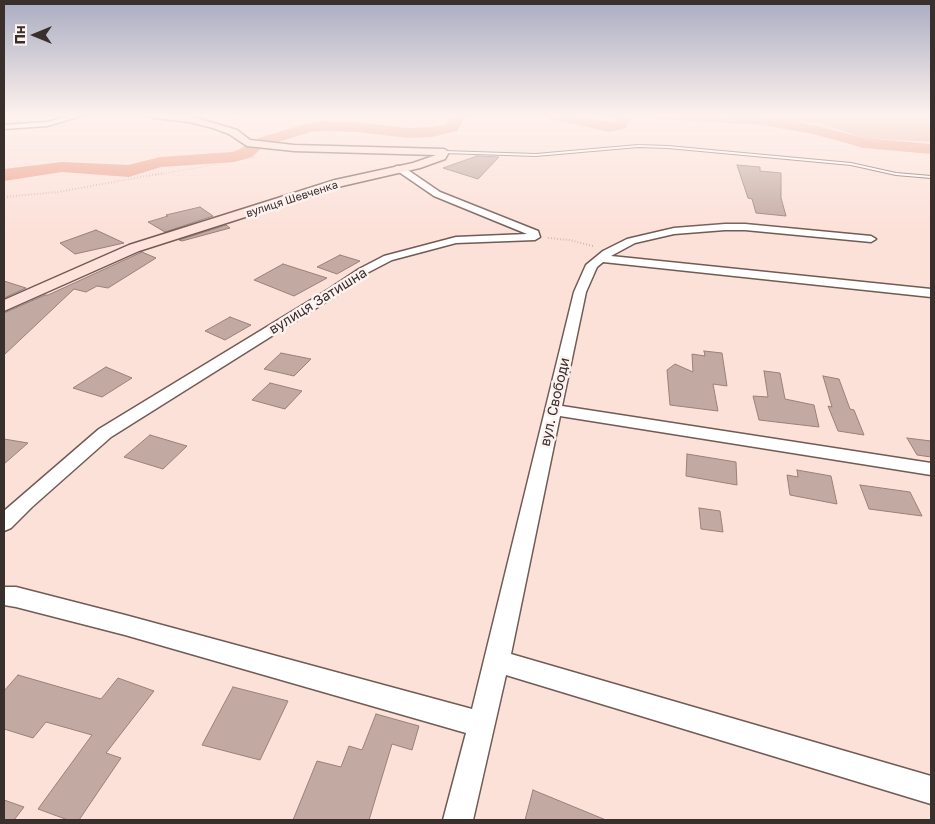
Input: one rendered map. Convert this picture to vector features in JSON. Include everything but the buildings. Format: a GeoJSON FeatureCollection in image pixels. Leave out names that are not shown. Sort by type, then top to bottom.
{"type":"FeatureCollection","features":[{"type":"Feature","properties":{"kind":"street","name":"вулиця Шевченка"},"geometry":{"type":"LineString","coordinates":[[4,306],[134,248],[339,184],[399,168],[416,166],[441,157],[443,153]]}},
{"type":"Feature","properties":{"kind":"street"},"geometry":{"type":"LineString","coordinates":[[399,168],[437,194],[534,233],[535,236]]}},
{"type":"Feature","properties":{"kind":"street","name":"вул. Свободи"},"geometry":{"type":"LineString","coordinates":[[458,820],[497,661],[580,292],[592,265],[606,254],[631,241],[674,231],[725,227],[871,239]]}},
{"type":"Feature","properties":{"kind":"street","name":"вулиця Затишна"},"geometry":{"type":"LineString","coordinates":[[4,523],[25,502],[105,433],[334,292],[363,271],[388,258],[456,240],[535,236]]}},
{"type":"Feature","properties":{"kind":"street"},"geometry":{"type":"LineString","coordinates":[[606,254],[931,292]]}},
{"type":"Feature","properties":{"kind":"street"},"geometry":{"type":"LineString","coordinates":[[553,410],[931,469]]}},
{"type":"Feature","properties":{"kind":"street"},"geometry":{"type":"LineString","coordinates":[[4,596],[126,625],[481,724]]}},
{"type":"Feature","properties":{"kind":"street"},"geometry":{"type":"LineString","coordinates":[[497,661],[931,790]]}},
{"type":"Feature","properties":{"kind":"lane"},"geometry":{"type":"LineString","coordinates":[[477,153],[536,156],[562,153]]}},
{"type":"Feature","properties":{"kind":"lane"},"geometry":{"type":"LineString","coordinates":[[737,153],[851,164],[896,174],[931,177]]}},
{"type":"Feature","properties":{"kind":"path"},"geometry":{"type":"LineString","coordinates":[[4,197],[58,192],[257,158]]}},
{"type":"Feature","properties":{"kind":"path"},"geometry":{"type":"LineString","coordinates":[[535,236],[568,240],[606,254]]}},
{"type":"Feature","properties":{"kind":"waterway"},"geometry":{"type":"LineString","coordinates":[[4,175],[62,167],[129,171],[160,162],[234,157],[245,153]]}}]}
